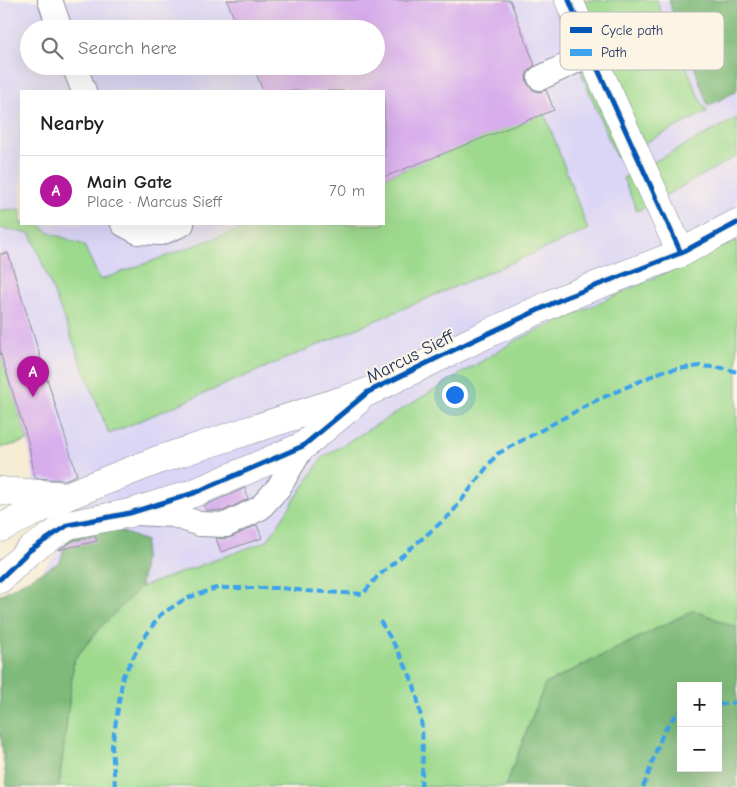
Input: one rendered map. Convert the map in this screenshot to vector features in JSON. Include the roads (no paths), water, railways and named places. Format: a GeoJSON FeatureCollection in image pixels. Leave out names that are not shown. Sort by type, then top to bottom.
{"type":"FeatureCollection","features":[{"type":"Feature","properties":{"kind":"street"},"geometry":{"type":"LineString","coordinates":[[568,0],[573,12]]}},
{"type":"Feature","properties":{"kind":"street"},"geometry":{"type":"LineString","coordinates":[[597,70],[681,253]]}},
{"type":"Feature","properties":{"kind":"street","name":"Marcus Sieff"},"geometry":{"type":"LineString","coordinates":[[0,528],[67,496],[158,460],[368,392],[564,298],[681,253],[737,223]]}},
{"type":"Feature","properties":{"kind":"street","name":"Marcus Sieff"},"geometry":{"type":"LineString","coordinates":[[0,579],[29,551],[68,525],[130,513],[194,493],[303,446],[368,392]]}},
{"type":"Feature","properties":{"kind":"street"},"geometry":{"type":"LineString","coordinates":[[0,491],[67,496]]}},
{"type":"Feature","properties":{"kind":"lane"},"geometry":{"type":"LineString","coordinates":[[50,0],[57,20]]}},
{"type":"Feature","properties":{"kind":"lane"},"geometry":{"type":"LineString","coordinates":[[540,78],[560,68]]}},
{"type":"Feature","properties":{"kind":"lane"},"geometry":{"type":"LineString","coordinates":[[78,75],[84,90]]}},
{"type":"Feature","properties":{"kind":"lane"},"geometry":{"type":"LineString","coordinates":[[125,225],[138,232],[161,233],[180,225]]}},
{"type":"Feature","properties":{"kind":"lane"},"geometry":{"type":"LineString","coordinates":[[130,513],[173,516],[200,524],[226,525],[260,508],[279,487],[303,446]]}},
{"type":"Feature","properties":{"kind":"place","name":"Main Gate"},"geometry":{"type":"Point","coordinates":[33,397]}}]}
